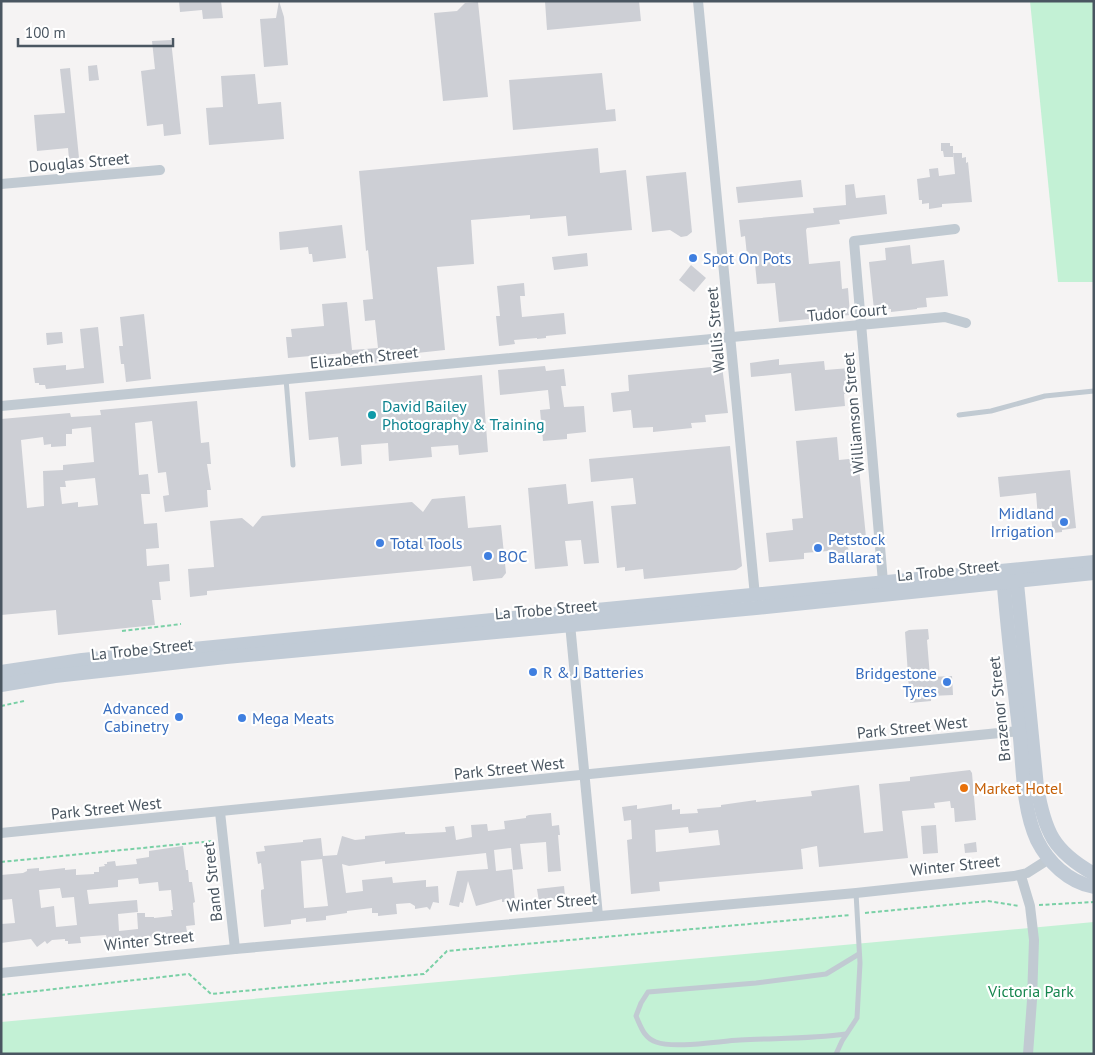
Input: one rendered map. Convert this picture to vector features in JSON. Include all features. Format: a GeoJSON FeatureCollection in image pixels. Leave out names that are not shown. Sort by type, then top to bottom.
{"type":"FeatureCollection","features":[{"type":"Feature","properties":{"kind":"main road","name":"La Trobe Street"},"geometry":{"type":"LineString","coordinates":[[1010,576],[1094,562]]}},
{"type":"Feature","properties":{"kind":"main road","name":"La Trobe Street"},"geometry":{"type":"LineString","coordinates":[[1,672],[92,659],[756,602],[1010,576],[1094,573]]}},
{"type":"Feature","properties":{"kind":"main road","name":"Brazenor Street"},"geometry":{"type":"LineString","coordinates":[[1010,576],[1025,730],[1028,813],[1035,836],[1048,859]]}},
{"type":"Feature","properties":{"kind":"main road","name":"La Trobe Street"},"geometry":{"type":"LineString","coordinates":[[1,685],[54,676],[570,618]]}},
{"type":"Feature","properties":{"kind":"main road","name":"Brazenor Street"},"geometry":{"type":"LineString","coordinates":[[1025,730],[1040,804],[1048,832],[1060,848]]}},
{"type":"Feature","properties":{"kind":"main road"},"geometry":{"type":"LineString","coordinates":[[1094,874],[1073,861],[1060,848],[1048,859],[1066,875],[1078,882],[1094,887]]}},
{"type":"Feature","properties":{"kind":"street","name":"Wallis Street"},"geometry":{"type":"LineString","coordinates":[[698,1],[756,602]]}},
{"type":"Feature","properties":{"kind":"street","name":"Douglas Street"},"geometry":{"type":"LineString","coordinates":[[1,184],[160,170]]}},
{"type":"Feature","properties":{"kind":"street","name":"Williamson Street"},"geometry":{"type":"LineString","coordinates":[[883,588],[854,241],[955,229]]}},
{"type":"Feature","properties":{"kind":"street","name":"Tudor Court"},"geometry":{"type":"LineString","coordinates":[[730,337],[945,317],[966,323]]}},
{"type":"Feature","properties":{"kind":"street","name":"Elizabeth Street"},"geometry":{"type":"LineString","coordinates":[[1,406],[730,337]]}},
{"type":"Feature","properties":{"kind":"street"},"geometry":{"type":"LineString","coordinates":[[570,618],[598,916]]}},
{"type":"Feature","properties":{"kind":"street","name":"Park Street West"},"geometry":{"type":"LineString","coordinates":[[1,833],[1025,730]]}},
{"type":"Feature","properties":{"kind":"street","name":"Band Street"},"geometry":{"type":"LineString","coordinates":[[220,812],[235,949]]}},
{"type":"Feature","properties":{"kind":"street","name":"Winter Street"},"geometry":{"type":"LineString","coordinates":[[1,973],[235,949],[856,893],[1021,876],[1048,859]]}},
{"type":"Feature","properties":{"kind":"street"},"geometry":{"type":"LineString","coordinates":[[1021,876],[1030,906],[1034,940],[1028,1054]]}},
{"type":"Feature","properties":{"kind":"lane"},"geometry":{"type":"LineString","coordinates":[[286,379],[293,465]]}},
{"type":"Feature","properties":{"kind":"lane"},"geometry":{"type":"LineString","coordinates":[[960,415],[991,411],[1045,396],[1094,391]]}},
{"type":"Feature","properties":{"kind":"lane"},"geometry":{"type":"LineString","coordinates":[[836,1054],[842,1040],[858,1018],[859,954],[856,893]]}},
{"type":"Feature","properties":{"kind":"lane"},"geometry":{"type":"LineString","coordinates":[[846,1034],[818,1038],[742,1040],[672,1045],[656,1042],[643,1034],[636,1016],[648,992],[756,983],[826,974],[859,954]]}},
{"type":"Feature","properties":{"kind":"path"},"geometry":{"type":"LineString","coordinates":[[122,631],[181,624]]}},
{"type":"Feature","properties":{"kind":"path"},"geometry":{"type":"LineString","coordinates":[[1,706],[24,701]]}},
{"type":"Feature","properties":{"kind":"path"},"geometry":{"type":"LineString","coordinates":[[1,862],[223,840]]}},
{"type":"Feature","properties":{"kind":"path"},"geometry":{"type":"LineString","coordinates":[[1,995],[189,974],[212,994],[424,974],[447,952],[988,900],[1022,906],[1094,902]]}},
{"type":"Feature","properties":{"kind":"green space"},"geometry":{"type":"Polygon","coordinates":[[[1030,1],[1094,1],[1094,282],[1058,282],[1030,1]]]}},
{"type":"Feature","properties":{"kind":"green space","name":"Victoria Park"},"geometry":{"type":"Polygon","coordinates":[[[1094,922],[1094,1054],[1,1054],[1,1022],[1094,922]]]}},
{"type":"Feature","properties":{"kind":"building"},"geometry":{"type":"Polygon","coordinates":[[[179,1],[221,1],[223,18],[203,19],[202,10],[180,12],[179,1]]]}},
{"type":"Feature","properties":{"kind":"building"},"geometry":{"type":"Polygon","coordinates":[[[279,1],[284,17],[288,65],[264,67],[260,19],[276,18],[279,1]]]}},
{"type":"Feature","properties":{"kind":"building"},"geometry":{"type":"Polygon","coordinates":[[[545,1],[639,1],[641,21],[547,30],[545,1]]]}},
{"type":"Feature","properties":{"kind":"building"},"geometry":{"type":"Polygon","coordinates":[[[478,2],[488,97],[443,101],[434,13],[457,11],[465,3],[478,2]]]}},
{"type":"Feature","properties":{"kind":"building"},"geometry":{"type":"Polygon","coordinates":[[[171,40],[181,134],[164,136],[163,124],[147,126],[141,71],[155,69],[152,41],[171,40]]]}},
{"type":"Feature","properties":{"kind":"building"},"geometry":{"type":"Polygon","coordinates":[[[97,65],[99,80],[89,81],[88,66],[97,65]]]}},
{"type":"Feature","properties":{"kind":"building"},"geometry":{"type":"Polygon","coordinates":[[[70,68],[79,158],[69,159],[68,148],[37,151],[34,115],[65,113],[60,69],[70,68]]]}},
{"type":"Feature","properties":{"kind":"building"},"geometry":{"type":"Polygon","coordinates":[[[602,73],[606,110],[615,109],[616,121],[513,130],[509,80],[602,73]]]}},
{"type":"Feature","properties":{"kind":"building"},"geometry":{"type":"Polygon","coordinates":[[[255,74],[258,104],[281,102],[284,139],[209,145],[206,108],[223,107],[221,76],[255,74]]]}},
{"type":"Feature","properties":{"kind":"building"},"geometry":{"type":"Polygon","coordinates":[[[941,143],[950,143],[950,146],[953,146],[953,157],[944,157],[943,151],[941,151],[941,143]]]}},
{"type":"Feature","properties":{"kind":"building"},"geometry":{"type":"Polygon","coordinates":[[[598,148],[600,173],[626,170],[632,230],[568,236],[566,216],[530,219],[530,215],[471,220],[474,264],[437,267],[445,350],[379,357],[379,363],[345,367],[344,353],[288,358],[286,337],[292,337],[291,329],[324,326],[322,304],[347,302],[352,350],[378,348],[375,320],[365,321],[363,300],[373,299],[368,250],[366,251],[359,171],[598,148]]]}},
{"type":"Feature","properties":{"kind":"building"},"geometry":{"type":"Polygon","coordinates":[[[953,153],[962,153],[962,158],[966,157],[966,163],[968,162],[972,202],[942,204],[942,207],[929,209],[929,203],[922,204],[922,200],[919,200],[917,179],[930,177],[929,169],[938,168],[939,176],[955,174],[953,153]]]}},
{"type":"Feature","properties":{"kind":"building"},"geometry":{"type":"Polygon","coordinates":[[[686,172],[692,232],[687,236],[681,237],[670,230],[652,232],[646,176],[686,172]]]}},
{"type":"Feature","properties":{"kind":"building"},"geometry":{"type":"Polygon","coordinates":[[[801,180],[803,197],[738,203],[736,187],[801,180]]]}},
{"type":"Feature","properties":{"kind":"building"},"geometry":{"type":"Polygon","coordinates":[[[854,184],[856,198],[885,195],[887,214],[839,220],[840,224],[807,228],[806,230],[809,264],[840,261],[842,289],[848,288],[850,315],[779,322],[775,283],[757,284],[755,264],[748,265],[745,236],[741,237],[739,220],[814,213],[813,208],[846,205],[845,185],[854,184]]]}},
{"type":"Feature","properties":{"kind":"building"},"geometry":{"type":"Polygon","coordinates":[[[342,225],[346,258],[313,262],[312,254],[309,254],[308,247],[280,250],[279,232],[342,225]]]}},
{"type":"Feature","properties":{"kind":"building"},"geometry":{"type":"Polygon","coordinates":[[[910,245],[912,264],[944,260],[948,296],[926,298],[927,307],[917,309],[891,312],[891,309],[874,310],[869,262],[886,260],[885,248],[910,245]]]}},
{"type":"Feature","properties":{"kind":"building"},"geometry":{"type":"Polygon","coordinates":[[[587,253],[588,266],[554,270],[552,257],[587,253]]]}},
{"type":"Feature","properties":{"kind":"building"},"geometry":{"type":"Polygon","coordinates":[[[691,265],[706,278],[694,292],[679,280],[691,265]]]}},
{"type":"Feature","properties":{"kind":"building"},"geometry":{"type":"Polygon","coordinates":[[[524,283],[525,296],[520,296],[522,317],[564,313],[566,334],[546,336],[546,338],[514,340],[515,344],[499,346],[496,316],[500,316],[497,286],[524,283]]]}},
{"type":"Feature","properties":{"kind":"building"},"geometry":{"type":"Polygon","coordinates":[[[144,314],[151,379],[126,382],[119,346],[123,346],[120,317],[144,314]]]}},
{"type":"Feature","properties":{"kind":"building"},"geometry":{"type":"Polygon","coordinates":[[[98,327],[104,383],[46,389],[45,385],[35,383],[33,368],[66,365],[66,370],[84,368],[80,329],[98,327]]]}},
{"type":"Feature","properties":{"kind":"building"},"geometry":{"type":"Polygon","coordinates":[[[62,332],[63,343],[47,345],[46,333],[62,332]]]}},
{"type":"Feature","properties":{"kind":"building"},"geometry":{"type":"Polygon","coordinates":[[[779,359],[779,365],[824,361],[825,370],[850,368],[852,393],[844,394],[845,406],[795,411],[791,373],[751,377],[750,363],[779,359]]]}},
{"type":"Feature","properties":{"kind":"building"},"geometry":{"type":"Polygon","coordinates":[[[545,366],[546,371],[564,369],[566,386],[561,386],[564,407],[584,406],[586,432],[567,434],[567,439],[543,441],[540,410],[550,409],[548,390],[500,395],[498,370],[545,366]]]}},
{"type":"Feature","properties":{"kind":"building"},"geometry":{"type":"Polygon","coordinates":[[[722,366],[728,413],[705,415],[706,422],[691,423],[692,428],[653,432],[653,427],[633,428],[631,410],[613,412],[611,393],[629,391],[628,375],[722,366]]]}},
{"type":"Feature","properties":{"kind":"building"},"geometry":{"type":"Polygon","coordinates":[[[482,375],[488,452],[459,455],[458,445],[431,447],[432,457],[389,461],[388,443],[361,445],[362,464],[341,466],[338,437],[309,440],[305,392],[482,375]]]}},
{"type":"Feature","properties":{"kind":"building"},"geometry":{"type":"Polygon","coordinates":[[[197,401],[201,443],[209,442],[211,464],[207,464],[211,490],[207,490],[208,507],[165,512],[163,496],[169,495],[166,472],[158,473],[152,421],[135,423],[139,475],[148,474],[150,494],[141,494],[144,524],[157,523],[159,548],[146,549],[147,566],[169,564],[170,581],[159,582],[161,600],[152,600],[155,625],[58,635],[56,610],[1,615],[1,419],[70,413],[71,417],[101,415],[100,410],[197,401]],[[91,427],[72,429],[72,434],[66,434],[66,446],[51,447],[51,444],[44,445],[43,437],[21,440],[27,508],[44,506],[43,471],[63,470],[63,465],[94,462],[91,427]],[[95,478],[65,481],[66,487],[60,487],[62,504],[78,502],[78,507],[98,505],[95,478]]]}},
{"type":"Feature","properties":{"kind":"building"},"geometry":{"type":"Polygon","coordinates":[[[837,437],[839,460],[858,458],[866,537],[865,544],[848,546],[849,555],[828,557],[828,551],[804,553],[804,559],[769,562],[766,533],[793,530],[792,519],[803,518],[796,441],[837,437]]]}},
{"type":"Feature","properties":{"kind":"building"},"geometry":{"type":"Polygon","coordinates":[[[730,446],[742,566],[736,570],[644,579],[643,569],[625,571],[625,567],[617,568],[611,506],[636,504],[633,478],[591,482],[589,459],[730,446]]]}},
{"type":"Feature","properties":{"kind":"building"},"geometry":{"type":"Polygon","coordinates":[[[1070,470],[1076,528],[1053,533],[1051,517],[1038,518],[1036,493],[1000,497],[998,477],[1070,470]]]}},
{"type":"Feature","properties":{"kind":"building"},"geometry":{"type":"Polygon","coordinates":[[[566,484],[568,504],[593,501],[599,563],[584,564],[581,540],[565,541],[568,566],[535,569],[528,488],[566,484]]]}},
{"type":"Feature","properties":{"kind":"building"},"geometry":{"type":"Polygon","coordinates":[[[465,496],[468,528],[501,525],[506,573],[502,578],[473,581],[471,566],[207,591],[207,595],[190,597],[188,569],[214,567],[210,521],[242,518],[253,527],[262,516],[412,502],[423,512],[432,499],[465,496]]]}},
{"type":"Feature","properties":{"kind":"building"},"geometry":{"type":"Polygon","coordinates":[[[928,629],[930,677],[952,676],[953,695],[931,696],[931,701],[910,703],[905,632],[928,629]]]}},
{"type":"Feature","properties":{"kind":"building"},"geometry":{"type":"Polygon","coordinates":[[[970,770],[972,773],[976,820],[955,822],[954,808],[951,808],[950,801],[934,803],[935,808],[902,811],[908,858],[819,867],[817,846],[801,849],[803,869],[659,882],[660,891],[631,894],[627,840],[632,839],[631,820],[624,821],[622,807],[637,805],[637,809],[672,804],[672,810],[680,809],[680,814],[698,813],[697,809],[721,807],[721,805],[756,800],[756,802],[812,796],[811,791],[859,785],[864,833],[883,831],[879,784],[910,781],[910,777],[970,770]],[[688,827],[655,830],[656,852],[720,845],[718,830],[689,833],[688,827]]]}},
{"type":"Feature","properties":{"kind":"building"},"geometry":{"type":"Polygon","coordinates":[[[551,813],[552,826],[559,825],[561,871],[548,872],[546,842],[520,844],[523,869],[513,870],[511,848],[494,850],[496,871],[512,869],[515,901],[502,902],[502,899],[476,906],[468,881],[463,903],[460,902],[459,907],[449,905],[457,871],[488,869],[486,853],[385,864],[385,861],[349,866],[342,864],[346,893],[363,891],[362,880],[392,877],[393,883],[426,880],[426,887],[438,886],[439,903],[433,902],[430,910],[427,907],[415,909],[415,906],[410,903],[396,904],[397,914],[378,916],[378,913],[372,913],[372,908],[326,916],[326,920],[306,922],[306,918],[291,920],[291,924],[264,927],[261,890],[264,889],[261,863],[258,864],[256,852],[265,851],[264,846],[321,838],[323,856],[337,855],[342,836],[355,840],[365,839],[365,836],[405,832],[405,834],[410,834],[446,832],[445,827],[454,826],[456,840],[472,837],[471,825],[487,824],[488,831],[505,829],[504,821],[526,818],[529,815],[551,813]],[[322,859],[301,861],[304,908],[328,906],[322,859]]]}},
{"type":"Feature","properties":{"kind":"building"},"geometry":{"type":"Polygon","coordinates":[[[936,825],[938,853],[923,854],[921,826],[936,825]]]}},
{"type":"Feature","properties":{"kind":"building"},"geometry":{"type":"Polygon","coordinates":[[[976,842],[977,852],[965,853],[964,844],[976,842]]]}},
{"type":"Feature","properties":{"kind":"building"},"geometry":{"type":"Polygon","coordinates":[[[183,846],[186,870],[188,870],[189,882],[192,882],[195,902],[193,903],[195,925],[186,926],[187,932],[156,935],[156,937],[133,940],[132,938],[107,940],[106,935],[80,937],[81,943],[68,944],[68,941],[65,941],[65,939],[52,940],[47,944],[45,941],[37,947],[31,939],[1,943],[1,924],[15,923],[12,899],[1,900],[1,875],[23,873],[27,869],[39,868],[39,871],[65,868],[65,870],[76,869],[76,875],[94,874],[94,872],[99,872],[99,867],[105,866],[104,864],[107,864],[107,862],[115,861],[116,866],[137,864],[136,859],[149,857],[149,851],[183,846]],[[138,878],[118,880],[118,887],[87,890],[89,904],[137,900],[138,912],[118,914],[119,931],[138,929],[137,913],[145,913],[145,917],[154,918],[172,916],[171,890],[159,891],[158,882],[139,884],[138,878]],[[60,888],[39,890],[41,908],[54,906],[56,927],[77,925],[74,897],[62,898],[60,888]]]}},
{"type":"Feature","properties":{"kind":"building"},"geometry":{"type":"Polygon","coordinates":[[[564,886],[565,896],[559,896],[559,900],[539,902],[537,889],[564,886]]]}},
{"type":"Feature","properties":{"kind":"place","name":"Spot On Pots"},"geometry":{"type":"Point","coordinates":[693,258]}},
{"type":"Feature","properties":{"kind":"place","name":"David Bailey Photography & Training"},"geometry":{"type":"Point","coordinates":[372,415]}},
{"type":"Feature","properties":{"kind":"place","name":"Midland Irrigation"},"geometry":{"type":"Point","coordinates":[1064,522]}},
{"type":"Feature","properties":{"kind":"place","name":"Total Tools"},"geometry":{"type":"Point","coordinates":[380,543]}},
{"type":"Feature","properties":{"kind":"place","name":"Petstock Ballarat"},"geometry":{"type":"Point","coordinates":[818,548]}},
{"type":"Feature","properties":{"kind":"place","name":"BOC"},"geometry":{"type":"Point","coordinates":[488,556]}},
{"type":"Feature","properties":{"kind":"place","name":"R & J Batteries"},"geometry":{"type":"Point","coordinates":[533,672]}},
{"type":"Feature","properties":{"kind":"place","name":"Bridgestone Tyres"},"geometry":{"type":"Point","coordinates":[947,682]}},
{"type":"Feature","properties":{"kind":"place","name":"Advanced Cabinetry"},"geometry":{"type":"Point","coordinates":[179,717]}},
{"type":"Feature","properties":{"kind":"place","name":"Mega Meats"},"geometry":{"type":"Point","coordinates":[242,718]}},
{"type":"Feature","properties":{"kind":"place","name":"Market Hotel"},"geometry":{"type":"Point","coordinates":[964,788]}}]}
